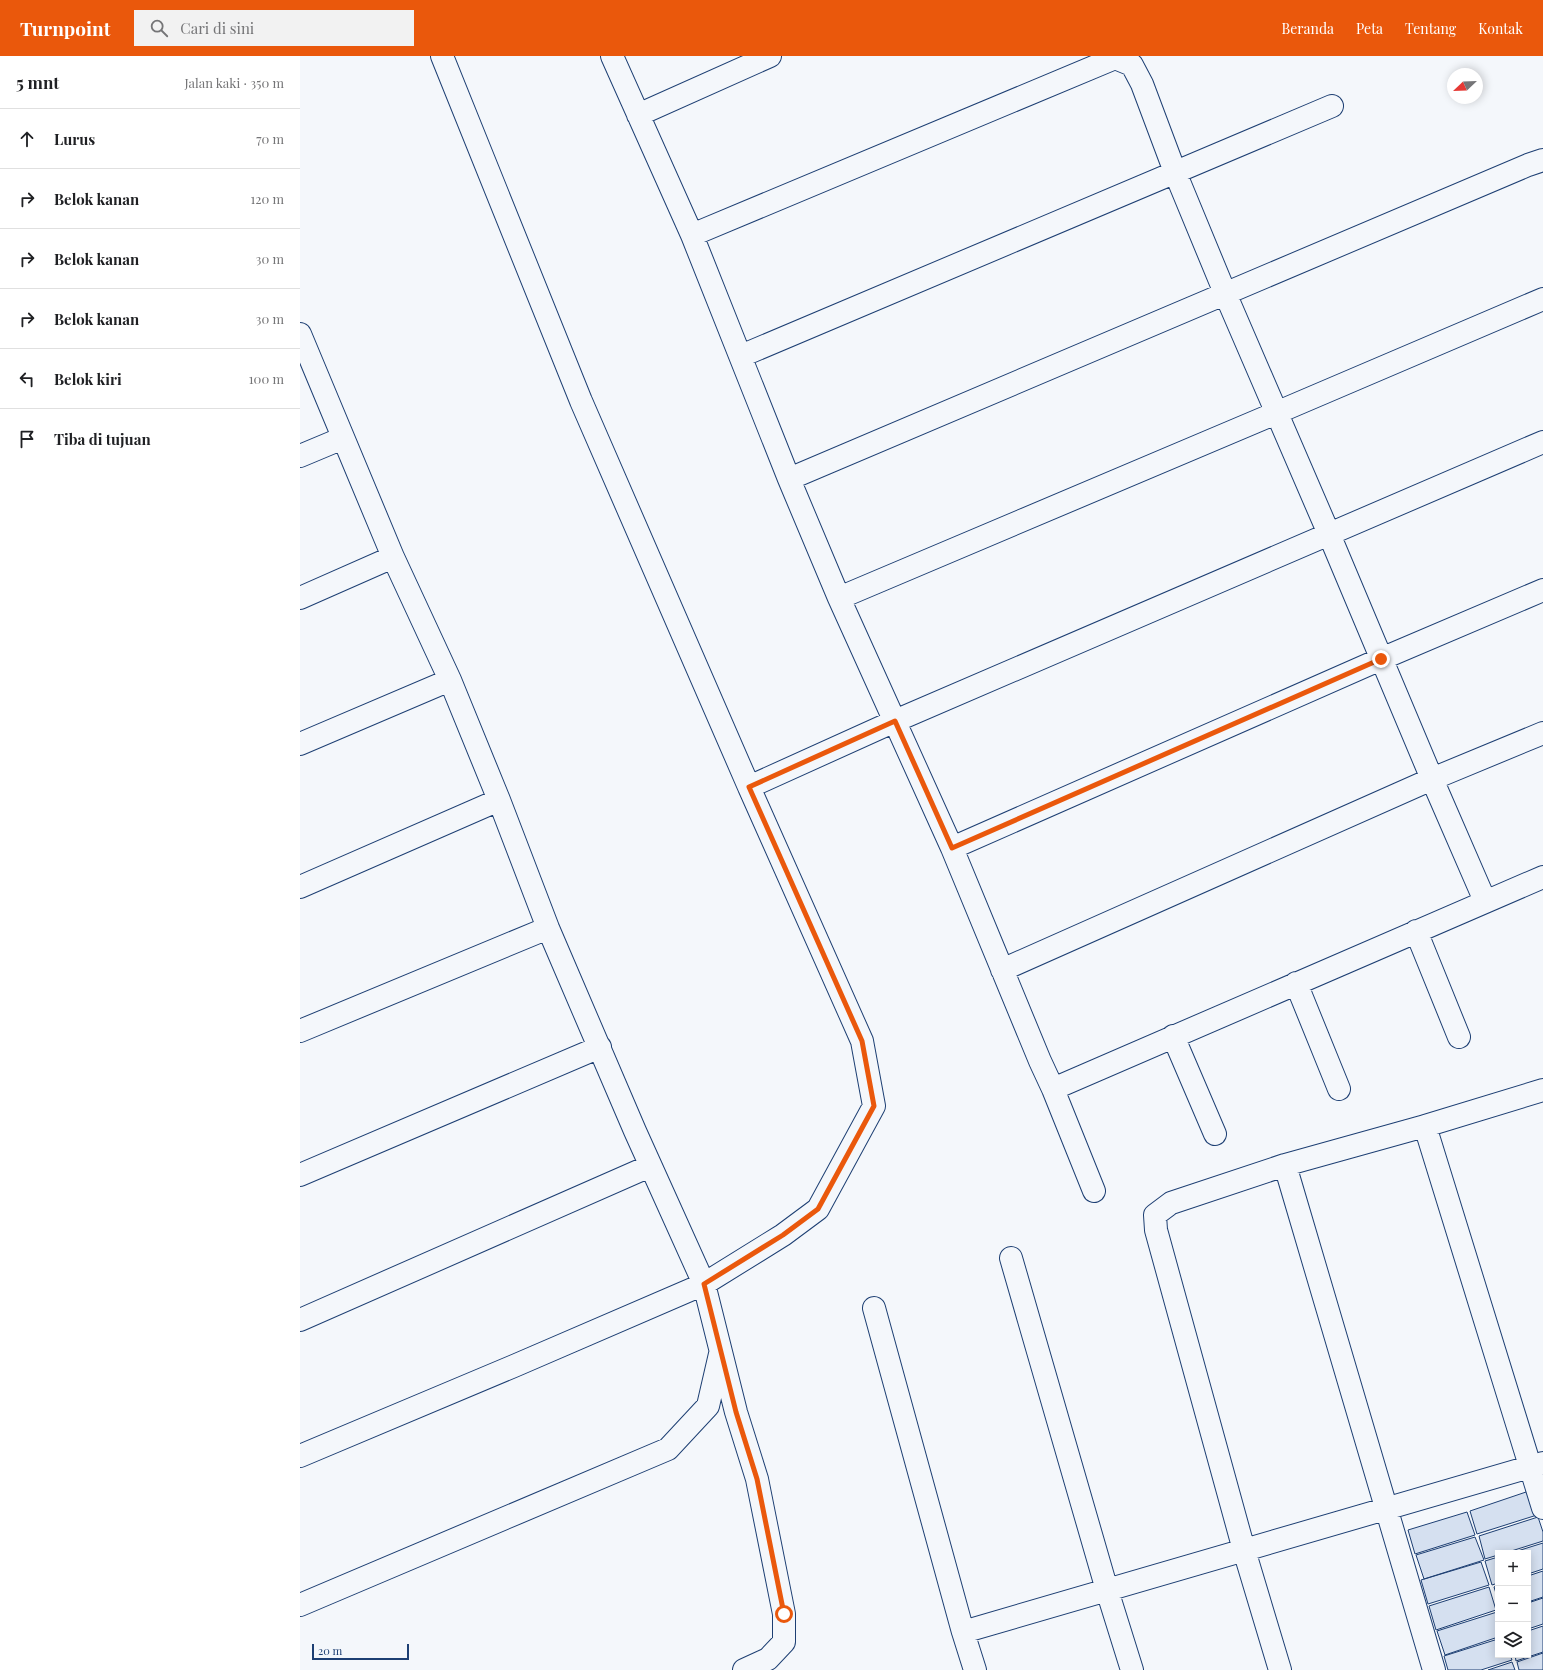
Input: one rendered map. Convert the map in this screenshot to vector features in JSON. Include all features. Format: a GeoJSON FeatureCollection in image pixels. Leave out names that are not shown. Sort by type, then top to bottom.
{"type":"FeatureCollection","features":[{"type":"Feature","properties":{"kind":"street"},"geometry":{"type":"LineString","coordinates":[[300,1456],[704,1284],[783,1235],[818,1209],[874,1106],[862,1041],[749,787],[581,401],[442,56]]}},
{"type":"Feature","properties":{"kind":"street"},"geometry":{"type":"LineString","coordinates":[[612,56],[692,235],[742,356],[789,479],[839,598],[952,848],[1094,1191]]}},
{"type":"Feature","properties":{"kind":"street"},"geometry":{"type":"LineString","coordinates":[[638,115],[770,56]]}},
{"type":"Feature","properties":{"kind":"street"},"geometry":{"type":"LineString","coordinates":[[692,235],[1114,58],[1132,65],[1142,84],[1175,172],[1225,293],[1485,901]]}},
{"type":"Feature","properties":{"kind":"street"},"geometry":{"type":"LineString","coordinates":[[742,356],[1332,106]]}},
{"type":"Feature","properties":{"kind":"street"},"geometry":{"type":"LineString","coordinates":[[789,479],[1225,293],[1543,160]]}},
{"type":"Feature","properties":{"kind":"street"},"geometry":{"type":"LineString","coordinates":[[839,598],[1543,299]]}},
{"type":"Feature","properties":{"kind":"street"},"geometry":{"type":"LineString","coordinates":[[300,334],[393,557],[450,680],[499,800],[548,928],[650,1166],[704,1284],[736,1412],[757,1479],[784,1614],[784,1642],[768,1659],[744,1670]]}},
{"type":"Feature","properties":{"kind":"street"},"geometry":{"type":"LineString","coordinates":[[300,456],[343,438]]}},
{"type":"Feature","properties":{"kind":"street"},"geometry":{"type":"LineString","coordinates":[[749,787],[895,721],[1543,442]]}},
{"type":"Feature","properties":{"kind":"street"},"geometry":{"type":"LineString","coordinates":[[300,598],[393,557]]}},
{"type":"Feature","properties":{"kind":"street"},"geometry":{"type":"LineString","coordinates":[[952,848],[1381,659],[1543,590]]}},
{"type":"Feature","properties":{"kind":"street"},"geometry":{"type":"LineString","coordinates":[[300,744],[450,680]]}},
{"type":"Feature","properties":{"kind":"street"},"geometry":{"type":"LineString","coordinates":[[1002,970],[1432,779],[1543,734]]}},
{"type":"Feature","properties":{"kind":"street"},"geometry":{"type":"LineString","coordinates":[[300,886],[499,800]]}},
{"type":"Feature","properties":{"kind":"street"},"geometry":{"type":"LineString","coordinates":[[1053,1089],[1543,877]]}},
{"type":"Feature","properties":{"kind":"street"},"geometry":{"type":"LineString","coordinates":[[300,1031],[548,928]]}},
{"type":"Feature","properties":{"kind":"street"},"geometry":{"type":"LineString","coordinates":[[1416,931],[1460,1037]]}},
{"type":"Feature","properties":{"kind":"street"},"geometry":{"type":"LineString","coordinates":[[1296,983],[1339,1089]]}},
{"type":"Feature","properties":{"kind":"street"},"geometry":{"type":"LineString","coordinates":[[1173,1036],[1215,1134]]}},
{"type":"Feature","properties":{"kind":"street"},"geometry":{"type":"LineString","coordinates":[[300,1175],[600,1047]]}},
{"type":"Feature","properties":{"kind":"street"},"geometry":{"type":"LineString","coordinates":[[1280,1670],[1244,1550],[1156,1230],[1155,1215],[1171,1203],[1284,1165],[1425,1126],[1543,1090]]}},
{"type":"Feature","properties":{"kind":"street"},"geometry":{"type":"LineString","coordinates":[[1425,1126],[1537,1465],[1543,1508]]}},
{"type":"Feature","properties":{"kind":"street"},"geometry":{"type":"LineString","coordinates":[[1284,1165],[1434,1670]]}},
{"type":"Feature","properties":{"kind":"street"},"geometry":{"type":"LineString","coordinates":[[300,1320],[650,1166]]}},
{"type":"Feature","properties":{"kind":"street"},"geometry":{"type":"LineString","coordinates":[[1011,1258],[1107,1590],[1132,1670]]}},
{"type":"Feature","properties":{"kind":"street"},"geometry":{"type":"LineString","coordinates":[[874,1308],[963,1632],[975,1670]]}},
{"type":"Feature","properties":{"kind":"street"},"geometry":{"type":"LineString","coordinates":[[300,1605],[668,1449],[708,1406],[721,1351]]}},
{"type":"Feature","properties":{"kind":"street"},"geometry":{"type":"LineString","coordinates":[[963,1632],[1537,1465]]}},
{"type":"Feature","properties":{"kind":"building"},"geometry":{"type":"Polygon","coordinates":[[[1529,1491],[1537,1515],[1477,1534],[1470,1511],[1529,1491]]]}},
{"type":"Feature","properties":{"kind":"building"},"geometry":{"type":"Polygon","coordinates":[[[1467,1512],[1475,1535],[1415,1554],[1408,1530],[1467,1512]]]}},
{"type":"Feature","properties":{"kind":"building"},"geometry":{"type":"Polygon","coordinates":[[[1538,1517],[1543,1532],[1543,1541],[1514,1550],[1495,1550],[1495,1556],[1485,1559],[1479,1536],[1538,1517]]]}},
{"type":"Feature","properties":{"kind":"building"},"geometry":{"type":"Polygon","coordinates":[[[1475,1537],[1484,1560],[1424,1579],[1416,1555],[1475,1537]]]}},
{"type":"Feature","properties":{"kind":"building"},"geometry":{"type":"Polygon","coordinates":[[[1543,1543],[1543,1569],[1531,1573],[1531,1550],[1521,1550],[1543,1543]]]}},
{"type":"Feature","properties":{"kind":"building"},"geometry":{"type":"Polygon","coordinates":[[[1495,1558],[1495,1584],[1492,1585],[1485,1561],[1495,1558]]]}},
{"type":"Feature","properties":{"kind":"building"},"geometry":{"type":"Polygon","coordinates":[[[1481,1562],[1489,1585],[1428,1604],[1421,1580],[1481,1562]]]}},
{"type":"Feature","properties":{"kind":"building"},"geometry":{"type":"Polygon","coordinates":[[[1543,1571],[1543,1597],[1531,1601],[1531,1586],[1531,1575],[1543,1571]]]}},
{"type":"Feature","properties":{"kind":"building"},"geometry":{"type":"Polygon","coordinates":[[[1489,1587],[1495,1610],[1436,1630],[1429,1606],[1489,1587]]]}},
{"type":"Feature","properties":{"kind":"building"},"geometry":{"type":"Polygon","coordinates":[[[1543,1598],[1543,1624],[1531,1628],[1531,1622],[1531,1602],[1543,1598]]]}},
{"type":"Feature","properties":{"kind":"building"},"geometry":{"type":"Polygon","coordinates":[[[1495,1613],[1495,1638],[1445,1655],[1437,1631],[1495,1613]]]}},
{"type":"Feature","properties":{"kind":"building"},"geometry":{"type":"Polygon","coordinates":[[[1543,1626],[1543,1652],[1531,1656],[1531,1630],[1543,1626]]]}},
{"type":"Feature","properties":{"kind":"building"},"geometry":{"type":"Polygon","coordinates":[[[1495,1640],[1495,1658],[1511,1658],[1512,1660],[1481,1670],[1448,1670],[1444,1656],[1495,1640]]]}},
{"type":"Feature","properties":{"kind":"building"},"geometry":{"type":"Polygon","coordinates":[[[1543,1653],[1543,1670],[1519,1670],[1517,1662],[1543,1653]]]}},
{"type":"Feature","properties":{"kind":"building"},"geometry":{"type":"Polygon","coordinates":[[[1516,1658],[1525,1658],[1516,1661],[1516,1658]]]}},
{"type":"Feature","properties":{"kind":"building"},"geometry":{"type":"Polygon","coordinates":[[[1512,1662],[1515,1670],[1488,1670],[1512,1662]]]}},
{"type":"Feature","properties":{"kind":"route"},"geometry":{"type":"LineString","coordinates":[[784,1614],[757,1479],[736,1412],[704,1284],[783,1235],[818,1209],[874,1106],[862,1041],[749,787],[895,721],[952,848],[1381,659]]}}]}
